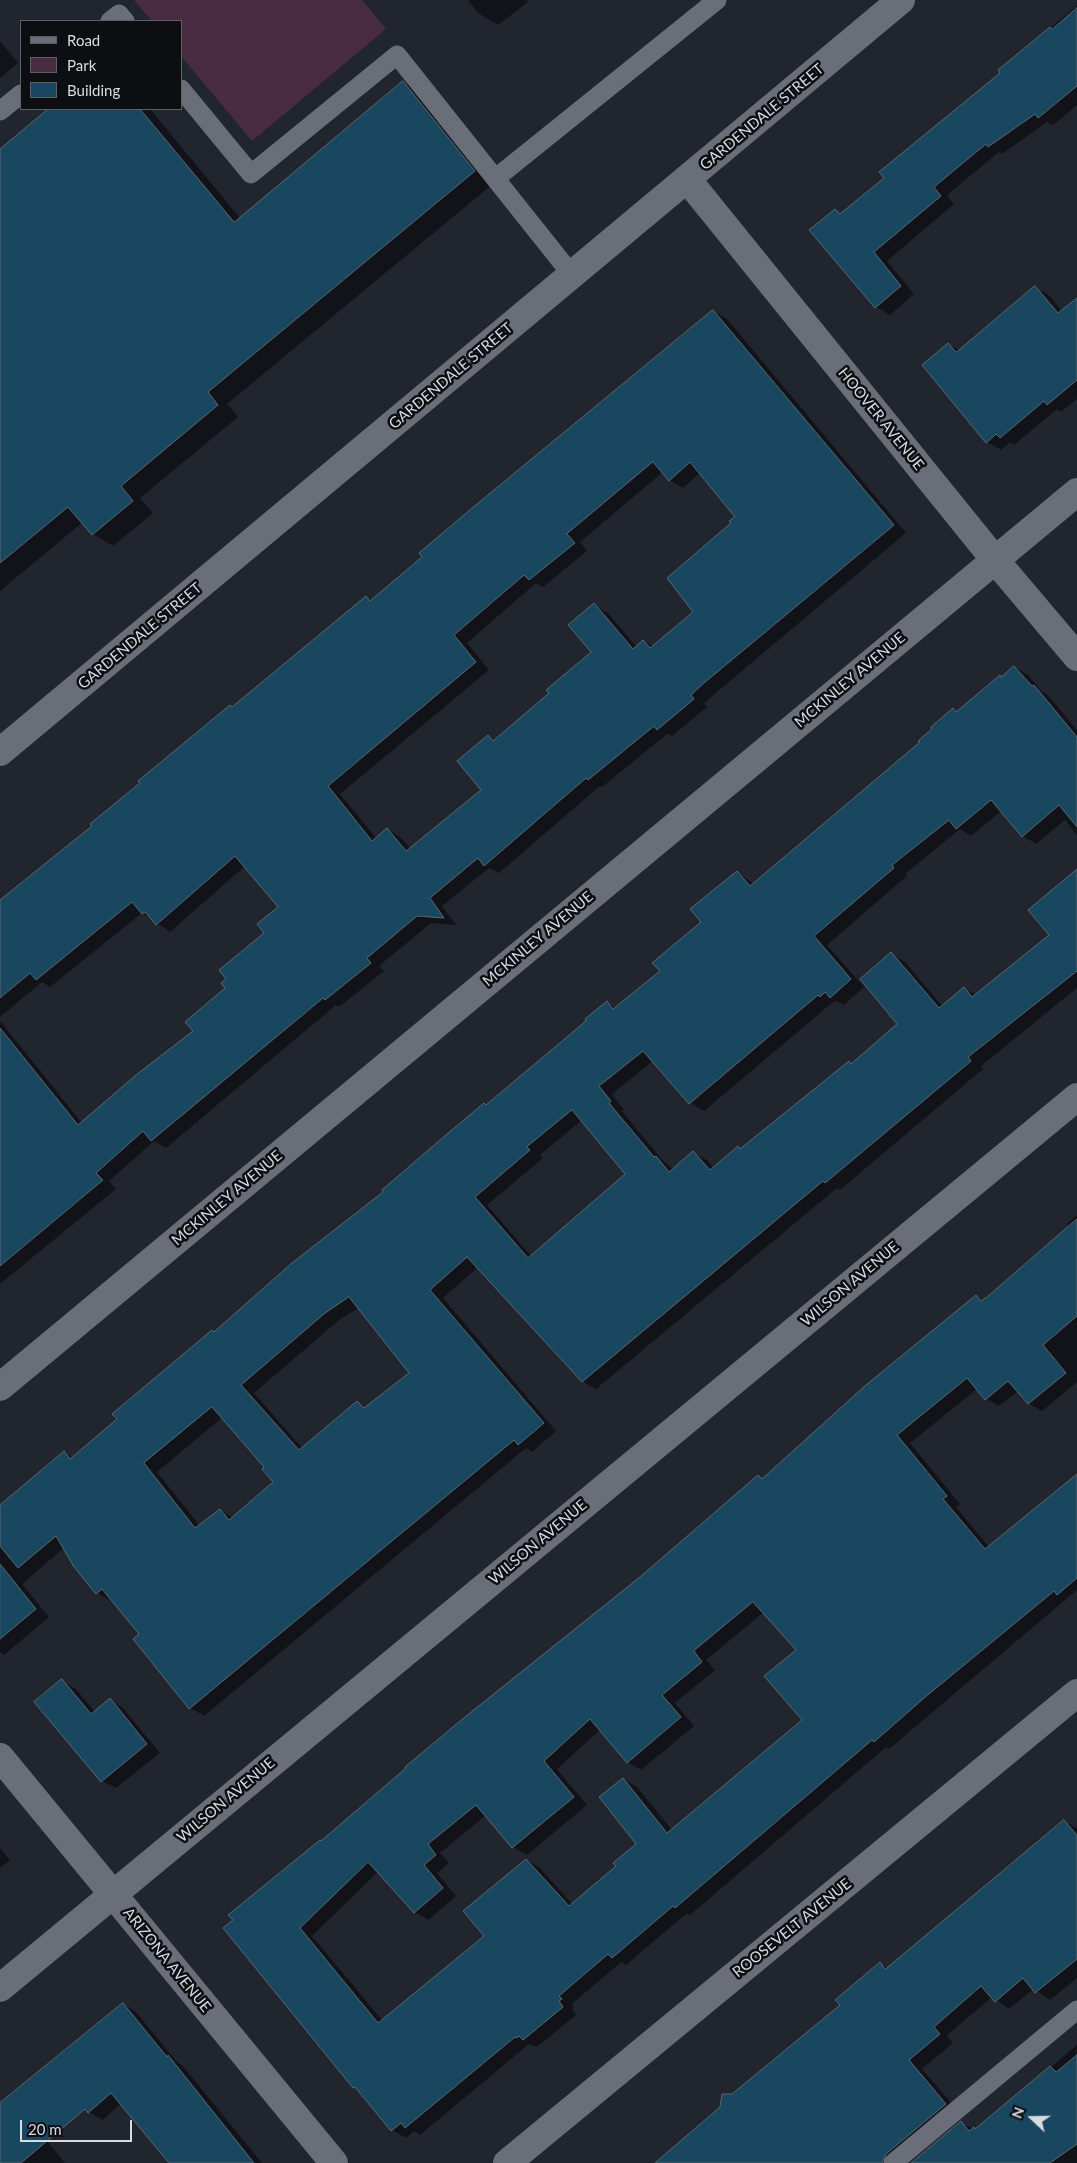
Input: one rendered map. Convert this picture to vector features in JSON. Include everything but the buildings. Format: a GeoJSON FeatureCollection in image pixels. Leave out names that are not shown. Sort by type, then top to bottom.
{"type":"FeatureCollection","features":[{"type":"Feature","properties":{"kind":"street","name":"GARDENDALE STREET"},"geometry":{"type":"LineString","coordinates":[[0,752],[901,0]]}},
{"type":"Feature","properties":{"kind":"street","name":"HOOVER AVENUE"},"geometry":{"type":"LineString","coordinates":[[688,179],[995,560],[1077,657]]}},
{"type":"Feature","properties":{"kind":"street","name":"MCKINLEY AVENUE"},"geometry":{"type":"LineString","coordinates":[[0,1387],[1077,492]]}},
{"type":"Feature","properties":{"kind":"street","name":"WILSON AVENUE"},"geometry":{"type":"LineString","coordinates":[[0,1988],[1077,1097]]}},
{"type":"Feature","properties":{"kind":"street","name":"ROOSEVELT AVENUE"},"geometry":{"type":"LineString","coordinates":[[507,2163],[1077,1694]]}},
{"type":"Feature","properties":{"kind":"street","name":"ARIZONA AVENUE"},"geometry":{"type":"LineString","coordinates":[[0,1757],[334,2163]]}},
{"type":"Feature","properties":{"kind":"lane"},"geometry":{"type":"LineString","coordinates":[[496,178],[717,0]]}},
{"type":"Feature","properties":{"kind":"lane"},"geometry":{"type":"LineString","coordinates":[[111,20],[119,14],[125,20]]}},
{"type":"Feature","properties":{"kind":"lane"},"geometry":{"type":"LineString","coordinates":[[182,90],[251,174],[397,56],[572,275]]}},
{"type":"Feature","properties":{"kind":"lane"},"geometry":{"type":"LineString","coordinates":[[0,111],[20,95]]}},
{"type":"Feature","properties":{"kind":"lane"},"geometry":{"type":"LineString","coordinates":[[893,2163],[1077,2010]]}},
{"type":"Feature","properties":{"kind":"green space"},"geometry":{"type":"Polygon","coordinates":[[[134,0],[362,0],[386,29],[252,141],[182,57],[182,20],[151,20],[134,0]]]}}]}
